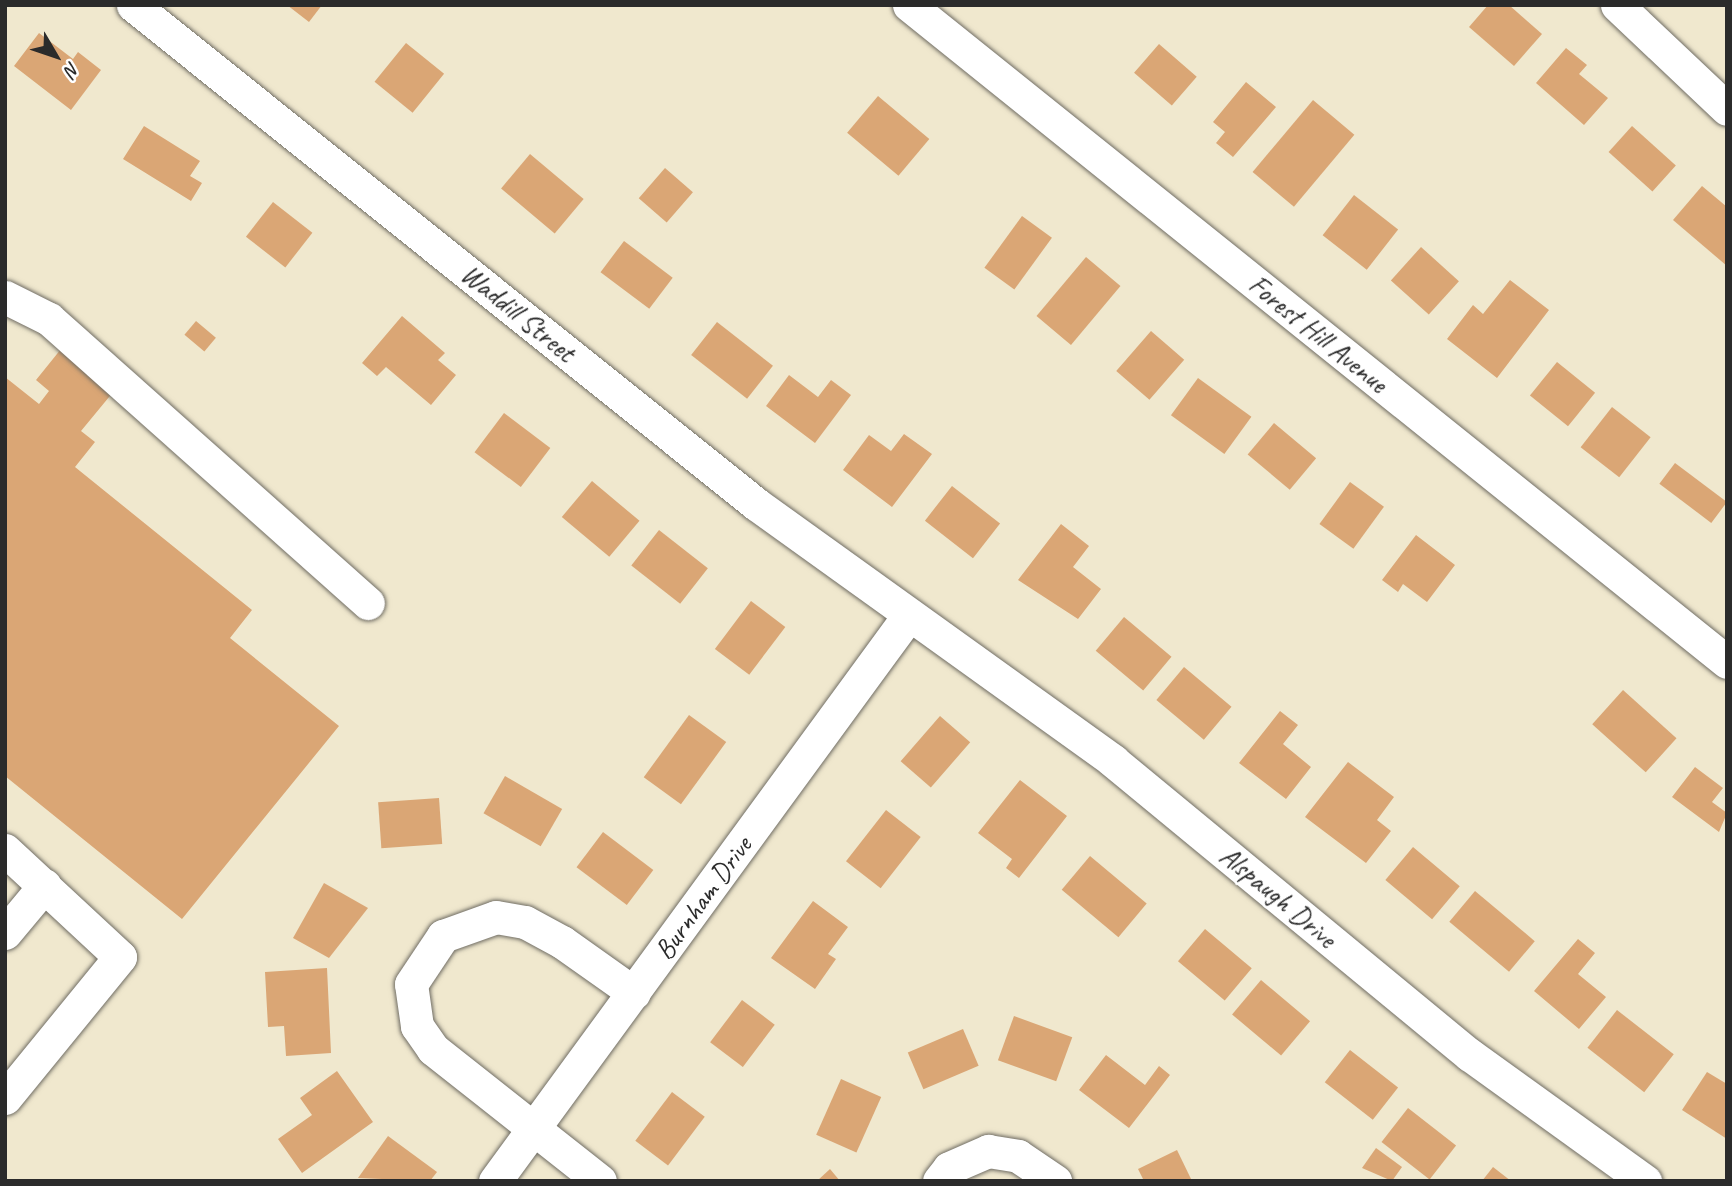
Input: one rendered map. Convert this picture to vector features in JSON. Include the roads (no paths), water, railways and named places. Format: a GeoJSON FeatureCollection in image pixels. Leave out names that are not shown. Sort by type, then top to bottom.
{"type":"FeatureCollection","features":[{"type":"Feature","properties":{"kind":"street","name":"Waddill Street"},"geometry":{"type":"LineString","coordinates":[[133,5],[756,504],[909,615]]}},
{"type":"Feature","properties":{"kind":"street","name":"Forest Hill Avenue"},"geometry":{"type":"LineString","coordinates":[[909,5],[1727,662]]}},
{"type":"Feature","properties":{"kind":"street"},"geometry":{"type":"LineString","coordinates":[[1617,5],[1727,109]]}},
{"type":"Feature","properties":{"kind":"street"},"geometry":{"type":"LineString","coordinates":[[5,297],[49,320],[368,603]]}},
{"type":"Feature","properties":{"kind":"street","name":"Burnham Drive"},"geometry":{"type":"LineString","coordinates":[[495,1181],[909,615]]}},
{"type":"Feature","properties":{"kind":"street","name":"Alspaugh Drive"},"geometry":{"type":"LineString","coordinates":[[909,615],[1113,761],[1470,1055],[1645,1181]]}},
{"type":"Feature","properties":{"kind":"street"},"geometry":{"type":"LineString","coordinates":[[5,850],[120,957],[5,1098]]}},
{"type":"Feature","properties":{"kind":"street"},"geometry":{"type":"LineString","coordinates":[[5,933],[45,885]]}},
{"type":"Feature","properties":{"kind":"street"},"geometry":{"type":"LineString","coordinates":[[600,1181],[532,1130],[433,1049],[417,1026],[410,997],[424,958],[464,925],[496,918],[525,922],[634,993]]}},
{"type":"Feature","properties":{"kind":"street"},"geometry":{"type":"LineString","coordinates":[[939,1181],[948,1168],[988,1151],[1018,1156],[1055,1181]]}}]}
